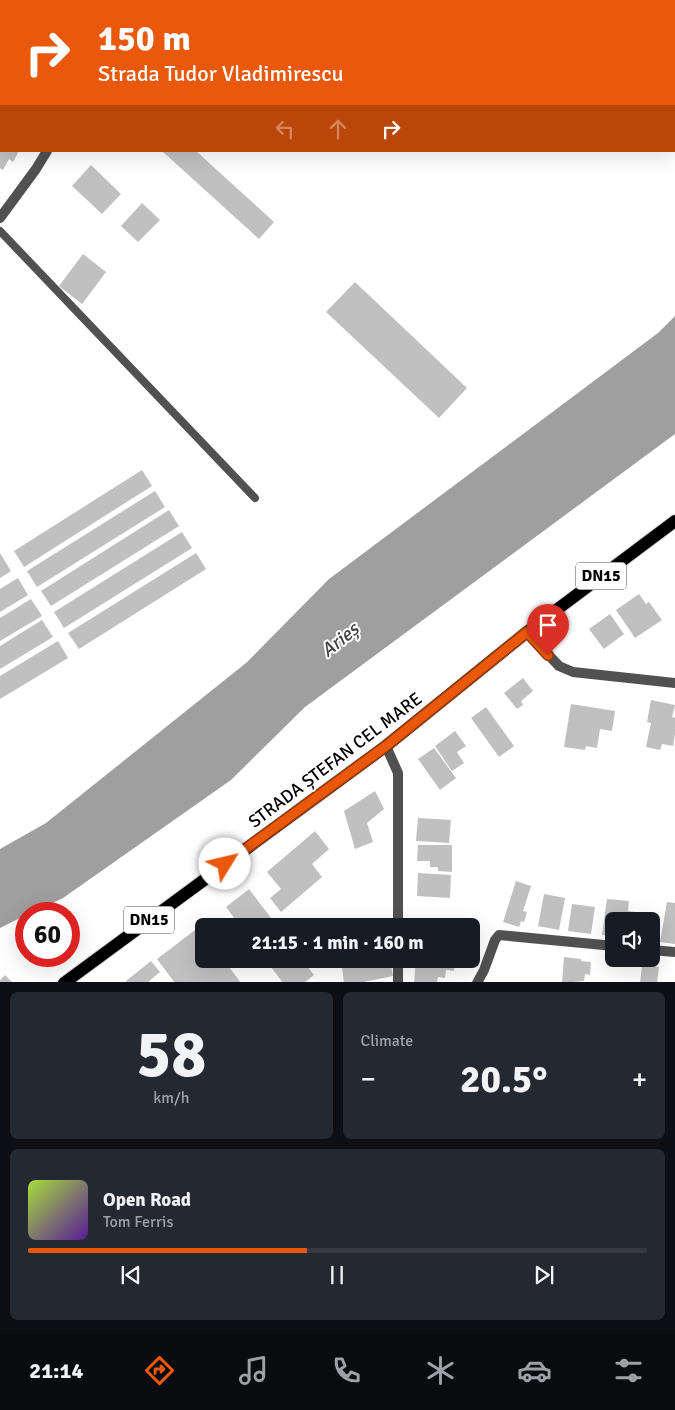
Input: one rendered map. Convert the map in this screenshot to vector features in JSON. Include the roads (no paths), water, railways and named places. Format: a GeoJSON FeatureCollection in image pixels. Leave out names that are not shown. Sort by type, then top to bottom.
{"type":"FeatureCollection","features":[{"type":"Feature","properties":{"kind":"main road","name":"DN15"},"geometry":{"type":"LineString","coordinates":[[527,632],[675,521]]}},
{"type":"Feature","properties":{"kind":"main road","name":"STRADA ȘTEFAN CEL MARE"},"geometry":{"type":"LineString","coordinates":[[64,982],[386,746],[527,632]]}},
{"type":"Feature","properties":{"kind":"street"},"geometry":{"type":"LineString","coordinates":[[0,218],[46,152]]}},
{"type":"Feature","properties":{"kind":"street"},"geometry":{"type":"LineString","coordinates":[[527,632],[559,666],[573,672],[675,683]]}},
{"type":"Feature","properties":{"kind":"street"},"geometry":{"type":"LineString","coordinates":[[386,746],[398,773],[398,918]]}},
{"type":"Feature","properties":{"kind":"street"},"geometry":{"type":"LineString","coordinates":[[477,982],[484,970],[495,940],[499,935],[605,945]]}},
{"type":"Feature","properties":{"kind":"street"},"geometry":{"type":"LineString","coordinates":[[660,951],[675,952]]}},
{"type":"Feature","properties":{"kind":"street"},"geometry":{"type":"LineString","coordinates":[[398,968],[398,982]]}},
{"type":"Feature","properties":{"kind":"lane"},"geometry":{"type":"LineString","coordinates":[[0,231],[255,498]]}},
{"type":"Feature","properties":{"kind":"water","name":"Arieș"},"geometry":{"type":"Polygon","coordinates":[[[675,316],[675,434],[305,707],[231,780],[63,898],[54,902],[15,902],[15,920],[0,928],[0,849],[46,823],[246,663],[329,579],[658,333],[675,316]]]}}]}
